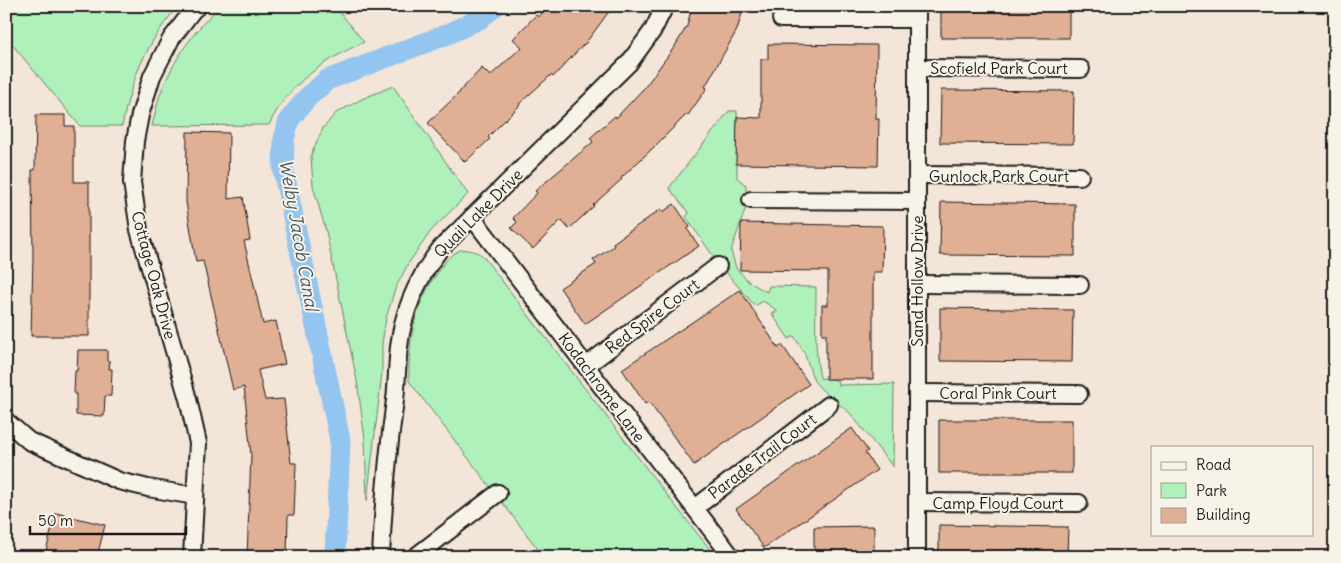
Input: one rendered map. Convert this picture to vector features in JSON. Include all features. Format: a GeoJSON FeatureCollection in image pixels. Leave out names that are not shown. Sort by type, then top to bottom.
{"type":"FeatureCollection","features":[{"type":"Feature","properties":{"kind":"street","name":"Cottage Oak Drive"},"geometry":{"type":"LineString","coordinates":[[192,557],[198,443],[188,399],[139,230],[132,182],[135,141],[140,115],[152,76],[171,39],[198,6]]}},
{"type":"Feature","properties":{"kind":"street","name":"Quail Lake Drive"},"geometry":{"type":"LineString","coordinates":[[381,557],[383,510],[399,347],[403,323],[418,282],[428,264],[440,249],[629,63],[653,30],[665,6]]}},
{"type":"Feature","properties":{"kind":"street"},"geometry":{"type":"LineString","coordinates":[[781,19],[917,13]]}},
{"type":"Feature","properties":{"kind":"street","name":"Sand Hollow Drive"},"geometry":{"type":"LineString","coordinates":[[917,13],[917,557]]}},
{"type":"Feature","properties":{"kind":"street","name":"Scofield Park Court"},"geometry":{"type":"LineString","coordinates":[[917,68],[1081,68]]}},
{"type":"Feature","properties":{"kind":"street","name":"Gunlock Park Court"},"geometry":{"type":"LineString","coordinates":[[917,175],[1080,176]]}},
{"type":"Feature","properties":{"kind":"street"},"geometry":{"type":"LineString","coordinates":[[751,200],[917,201]]}},
{"type":"Feature","properties":{"kind":"street","name":"Kodachrome Lane"},"geometry":{"type":"LineString","coordinates":[[472,217],[732,557]]}},
{"type":"Feature","properties":{"kind":"street","name":"Red Spire Court"},"geometry":{"type":"LineString","coordinates":[[586,366],[718,266]]}},
{"type":"Feature","properties":{"kind":"street"},"geometry":{"type":"LineString","coordinates":[[917,284],[1080,285]]}},
{"type":"Feature","properties":{"kind":"street","name":"Coral Pink Court"},"geometry":{"type":"LineString","coordinates":[[917,393],[1079,394]]}},
{"type":"Feature","properties":{"kind":"street","name":"Parade Trail Court"},"geometry":{"type":"LineString","coordinates":[[695,508],[829,405]]}},
{"type":"Feature","properties":{"kind":"street"},"geometry":{"type":"LineString","coordinates":[[6,421],[29,442],[119,481],[195,496]]}},
{"type":"Feature","properties":{"kind":"street"},"geometry":{"type":"LineString","coordinates":[[415,557],[498,493]]}},
{"type":"Feature","properties":{"kind":"street","name":"Camp Floyd Court"},"geometry":{"type":"LineString","coordinates":[[917,502],[1079,504]]}},
{"type":"Feature","properties":{"kind":"green space"},"geometry":{"type":"Polygon","coordinates":[[[6,6],[178,6],[158,33],[141,63],[122,126],[80,126],[6,37],[6,6]]]}},
{"type":"Feature","properties":{"kind":"green space"},"geometry":{"type":"Polygon","coordinates":[[[220,6],[335,6],[364,42],[335,57],[297,85],[277,110],[269,125],[152,126],[161,92],[172,67],[193,35],[220,6]]]}},
{"type":"Feature","properties":{"kind":"green space"},"geometry":{"type":"Polygon","coordinates":[[[393,86],[468,194],[431,231],[408,264],[395,289],[386,318],[382,343],[382,373],[367,501],[365,439],[357,381],[326,231],[313,186],[311,155],[323,128],[336,113],[362,99],[393,86]]]}},
{"type":"Feature","properties":{"kind":"green space"},"geometry":{"type":"Polygon","coordinates":[[[729,111],[737,111],[737,178],[746,185],[746,207],[731,251],[736,268],[749,282],[767,292],[769,286],[816,287],[816,344],[820,378],[837,380],[838,385],[894,384],[893,467],[850,413],[814,381],[804,352],[794,336],[789,339],[772,314],[778,311],[763,301],[755,306],[718,263],[686,217],[689,213],[669,188],[729,111]]]}},
{"type":"Feature","properties":{"kind":"green space"},"geometry":{"type":"Polygon","coordinates":[[[460,250],[477,252],[482,255],[716,557],[544,557],[409,381],[411,339],[422,299],[444,264],[452,255],[460,250]]]}},
{"type":"Feature","properties":{"kind":"building"},"geometry":{"type":"Polygon","coordinates":[[[547,6],[613,6],[585,44],[553,77],[551,75],[519,104],[488,137],[490,139],[465,162],[428,123],[482,68],[490,76],[522,47],[513,39],[536,15],[539,17],[547,6]]]}},
{"type":"Feature","properties":{"kind":"building"},"geometry":{"type":"Polygon","coordinates":[[[692,6],[744,6],[737,30],[705,87],[707,88],[688,115],[594,206],[569,229],[561,220],[533,249],[511,228],[517,222],[513,218],[537,193],[535,191],[593,142],[590,138],[615,116],[616,118],[645,87],[687,26],[692,6]]]}},
{"type":"Feature","properties":{"kind":"building"},"geometry":{"type":"Polygon","coordinates":[[[941,6],[1069,6],[1069,38],[941,38],[941,6]]]}},
{"type":"Feature","properties":{"kind":"building"},"geometry":{"type":"Polygon","coordinates":[[[768,44],[877,45],[876,119],[879,119],[878,166],[736,164],[737,117],[761,118],[761,59],[768,59],[768,44]]]}},
{"type":"Feature","properties":{"kind":"building"},"geometry":{"type":"Polygon","coordinates":[[[941,90],[1074,91],[1073,144],[940,143],[941,90]]]}},
{"type":"Feature","properties":{"kind":"building"},"geometry":{"type":"Polygon","coordinates":[[[36,115],[65,115],[65,126],[74,126],[74,182],[89,182],[89,336],[31,336],[33,257],[32,170],[35,170],[36,115]]]}},
{"type":"Feature","properties":{"kind":"building"},"geometry":{"type":"Polygon","coordinates":[[[187,132],[229,133],[228,199],[243,197],[250,240],[244,241],[263,324],[276,321],[285,364],[258,370],[265,400],[284,399],[291,463],[296,463],[294,515],[288,515],[287,557],[247,557],[251,455],[244,387],[233,390],[203,261],[196,262],[186,202],[187,132]]]}},
{"type":"Feature","properties":{"kind":"building"},"geometry":{"type":"Polygon","coordinates":[[[941,202],[1075,204],[1075,256],[940,255],[941,202]]]}},
{"type":"Feature","properties":{"kind":"building"},"geometry":{"type":"Polygon","coordinates":[[[674,204],[690,227],[687,229],[699,246],[585,324],[560,288],[596,264],[593,260],[614,246],[613,243],[661,209],[663,212],[674,204]]]}},
{"type":"Feature","properties":{"kind":"building"},"geometry":{"type":"Polygon","coordinates":[[[741,223],[883,226],[882,272],[873,272],[873,379],[826,379],[826,334],[822,334],[822,305],[828,305],[828,271],[740,270],[741,223]]]}},
{"type":"Feature","properties":{"kind":"building"},"geometry":{"type":"Polygon","coordinates":[[[740,290],[778,348],[782,345],[809,384],[694,465],[649,402],[645,404],[622,369],[740,290]]]}},
{"type":"Feature","properties":{"kind":"building"},"geometry":{"type":"Polygon","coordinates":[[[940,308],[1073,310],[1072,362],[940,361],[940,308]]]}},
{"type":"Feature","properties":{"kind":"building"},"geometry":{"type":"Polygon","coordinates":[[[78,350],[107,350],[107,361],[110,361],[109,369],[112,369],[111,396],[105,396],[104,416],[76,415],[76,394],[74,394],[78,350]]]}},
{"type":"Feature","properties":{"kind":"building"},"geometry":{"type":"Polygon","coordinates":[[[939,420],[1072,420],[1072,473],[939,473],[939,420]]]}},
{"type":"Feature","properties":{"kind":"building"},"geometry":{"type":"Polygon","coordinates":[[[852,428],[868,451],[865,453],[877,470],[764,548],[736,509],[852,428]]]}},
{"type":"Feature","properties":{"kind":"building"},"geometry":{"type":"Polygon","coordinates":[[[56,513],[105,525],[97,557],[71,557],[46,551],[56,513]]]}},
{"type":"Feature","properties":{"kind":"building"},"geometry":{"type":"Polygon","coordinates":[[[939,525],[1068,527],[1067,557],[939,557],[939,525]]]}},
{"type":"Feature","properties":{"kind":"building"},"geometry":{"type":"Polygon","coordinates":[[[874,526],[874,557],[814,557],[814,527],[874,526]]]}},
{"type":"Feature","properties":{"kind":"waterway","name":"Welby Jacob Canal"},"geometry":{"type":"LineString","coordinates":[[335,557],[340,440],[283,169],[284,139],[289,120],[306,99],[327,80],[448,34],[479,19],[495,6]]}}]}
